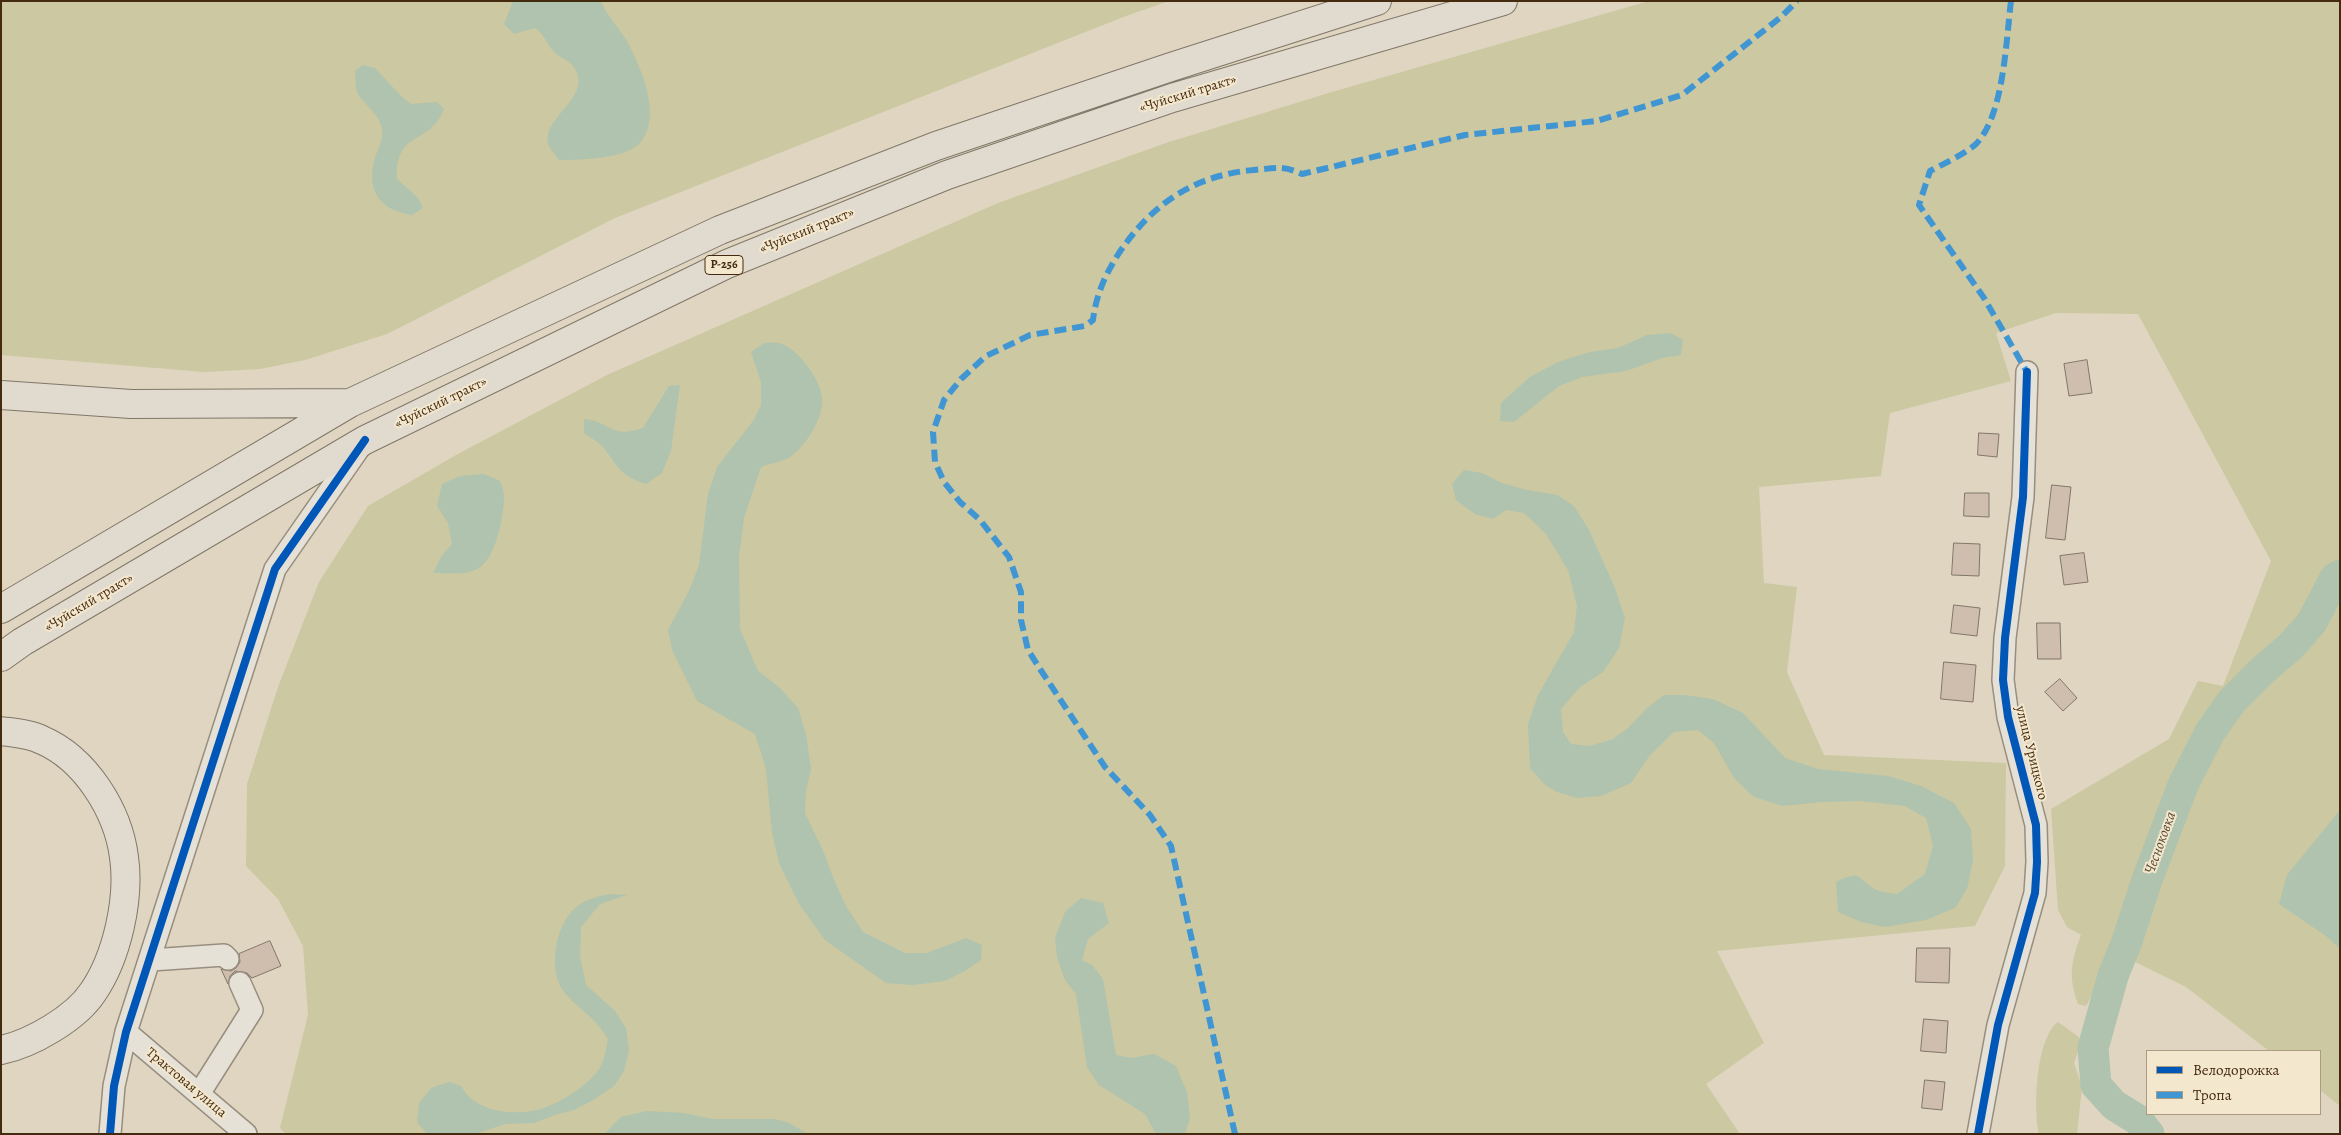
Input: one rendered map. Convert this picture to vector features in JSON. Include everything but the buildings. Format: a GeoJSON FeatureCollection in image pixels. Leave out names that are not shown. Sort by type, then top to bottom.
{"type":"FeatureCollection","features":[{"type":"Feature","properties":{"kind":"highway","name":"Р-256"},"geometry":{"type":"LineString","coordinates":[[1,609],[350,403],[720,230],[936,146],[1171,67],[1377,1]]}},
{"type":"Feature","properties":{"kind":"highway","name":"«Чуйский тракт»"},"geometry":{"type":"LineString","coordinates":[[1,657],[22,642],[365,440],[727,264],[947,175],[1172,98],[1503,1]]}},
{"type":"Feature","properties":{"kind":"highway"},"geometry":{"type":"LineString","coordinates":[[1,395],[132,404],[350,403]]}},
{"type":"Feature","properties":{"kind":"highway"},"geometry":{"type":"LineString","coordinates":[[1,731],[42,740],[63,752],[81,767],[108,808],[118,832],[124,856],[126,887],[122,916],[111,954],[94,991],[83,1005],[68,1017],[28,1041],[1,1050]]}},
{"type":"Feature","properties":{"kind":"street","name":"улица Урицкого"},"geometry":{"type":"LineString","coordinates":[[1978,1134],[1998,1025],[2035,893],[2038,862],[2036,825],[2008,717],[2003,680],[2006,638],[2023,497],[2027,372]]}},
{"type":"Feature","properties":{"kind":"street"},"geometry":{"type":"LineString","coordinates":[[110,1134],[114,1086],[126,1032],[151,960],[275,569],[365,440]]}},
{"type":"Feature","properties":{"kind":"street"},"geometry":{"type":"LineString","coordinates":[[151,960],[224,955],[228,959]]}},
{"type":"Feature","properties":{"kind":"street"},"geometry":{"type":"LineString","coordinates":[[200,1094],[252,1010],[240,983]]}},
{"type":"Feature","properties":{"kind":"street","name":"Трактовая улица"},"geometry":{"type":"LineString","coordinates":[[126,1032],[246,1134]]}},
{"type":"Feature","properties":{"kind":"shaded area"},"geometry":{"type":"Polygon","coordinates":[[[1,1],[1169,1],[1126,16],[615,218],[387,334],[305,360],[260,369],[204,372],[1,355],[1,1]]]}},
{"type":"Feature","properties":{"kind":"shaded area"},"geometry":{"type":"Polygon","coordinates":[[[513,1],[601,1],[628,43],[639,66],[648,93],[650,120],[647,132],[640,143],[624,152],[602,158],[559,160],[550,148],[548,138],[557,118],[577,90],[579,80],[573,66],[554,52],[542,34],[535,28],[514,34],[504,24],[513,1]]]}},
{"type":"Feature","properties":{"kind":"shaded area"},"geometry":{"type":"Polygon","coordinates":[[[1649,1],[2340,1],[2340,1106],[2321,1091],[2321,1050],[2268,1050],[2186,987],[2121,955],[2113,976],[2103,986],[2095,990],[2086,1006],[2078,1004],[2073,985],[2072,969],[2081,935],[2067,927],[2058,910],[2051,809],[2169,739],[2198,681],[2223,686],[2271,561],[2138,314],[2056,313],[1996,333],[2011,381],[1890,413],[1881,476],[1759,487],[1764,583],[1797,587],[1787,672],[1824,755],[2006,763],[2005,866],[1975,926],[1717,951],[1764,1043],[1706,1084],[1740,1134],[286,1134],[280,1128],[308,1015],[303,946],[278,899],[246,866],[247,784],[278,687],[319,582],[368,506],[456,455],[607,375],[998,203],[1166,143],[1332,92],[1649,1]]]}},
{"type":"Feature","properties":{"kind":"shaded area"},"geometry":{"type":"Polygon","coordinates":[[[363,65],[375,68],[411,104],[437,102],[444,109],[438,121],[430,129],[407,145],[398,163],[397,179],[418,198],[423,208],[412,215],[402,213],[385,205],[379,199],[372,183],[372,173],[382,137],[382,128],[378,118],[357,92],[355,71],[363,65]]]}},
{"type":"Feature","properties":{"kind":"shaded area"},"geometry":{"type":"Polygon","coordinates":[[[1671,333],[1683,340],[1681,355],[1662,358],[1626,371],[1582,377],[1559,386],[1514,422],[1500,421],[1501,403],[1530,377],[1558,362],[1590,352],[1618,348],[1647,335],[1671,333]]]}},
{"type":"Feature","properties":{"kind":"shaded area"},"geometry":{"type":"Polygon","coordinates":[[[764,343],[786,345],[800,357],[817,382],[821,391],[822,406],[813,431],[796,452],[787,459],[761,467],[744,518],[739,557],[740,629],[758,671],[779,687],[798,708],[806,734],[811,769],[806,791],[805,813],[846,906],[863,932],[905,953],[927,953],[966,938],[982,945],[981,960],[945,981],[913,985],[886,983],[825,940],[799,904],[779,863],[772,832],[766,769],[755,734],[697,701],[672,650],[668,630],[689,591],[699,565],[708,494],[717,467],[753,421],[761,405],[761,382],[751,352],[764,343]]]}},
{"type":"Feature","properties":{"kind":"shaded area"},"geometry":{"type":"Polygon","coordinates":[[[680,385],[671,451],[662,473],[646,484],[623,473],[601,445],[584,433],[584,419],[600,423],[617,431],[624,432],[643,428],[669,386],[680,385]]]}},
{"type":"Feature","properties":{"kind":"shaded area"},"geometry":{"type":"Polygon","coordinates":[[[1464,470],[1482,473],[1502,483],[1527,490],[1557,495],[1574,506],[1589,530],[1615,588],[1625,618],[1619,648],[1603,672],[1580,687],[1561,709],[1563,732],[1571,744],[1590,746],[1613,739],[1664,695],[1684,695],[1713,699],[1743,713],[1785,758],[1818,769],[1888,776],[1921,786],[1954,803],[1971,829],[1973,860],[1967,889],[1955,908],[1926,920],[1885,927],[1861,922],[1838,912],[1836,882],[1845,878],[1851,876],[1860,877],[1877,890],[1897,894],[1925,874],[1933,846],[1926,818],[1905,806],[1859,801],[1783,806],[1754,797],[1734,778],[1714,743],[1698,730],[1674,732],[1650,755],[1631,783],[1601,796],[1577,798],[1557,792],[1545,785],[1530,768],[1528,725],[1538,695],[1574,632],[1577,606],[1568,570],[1546,534],[1524,513],[1506,510],[1493,519],[1475,514],[1456,500],[1452,484],[1464,470]]]}},
{"type":"Feature","properties":{"kind":"shaded area"},"geometry":{"type":"Polygon","coordinates":[[[484,474],[500,481],[504,495],[498,537],[490,555],[485,563],[474,571],[457,574],[433,573],[441,557],[452,544],[448,523],[437,506],[442,484],[460,476],[484,474]]]}},
{"type":"Feature","properties":{"kind":"shaded area"},"geometry":{"type":"Polygon","coordinates":[[[2340,810],[2340,949],[2326,936],[2279,904],[2287,875],[2340,810]]]}},
{"type":"Feature","properties":{"kind":"shaded area"},"geometry":{"type":"Polygon","coordinates":[[[611,894],[627,895],[600,904],[581,927],[580,956],[586,985],[615,1011],[626,1028],[629,1050],[624,1071],[614,1086],[574,1110],[534,1123],[505,1124],[476,1134],[427,1134],[417,1122],[419,1103],[431,1088],[449,1082],[461,1086],[474,1101],[482,1106],[502,1111],[522,1112],[549,1106],[569,1096],[594,1076],[604,1058],[608,1039],[597,1024],[562,989],[555,968],[555,956],[560,932],[571,912],[587,901],[611,894]]]}},
{"type":"Feature","properties":{"kind":"shaded area"},"geometry":{"type":"Polygon","coordinates":[[[1081,898],[1103,903],[1109,923],[1088,939],[1082,960],[1092,965],[1103,979],[1116,1055],[1131,1058],[1154,1054],[1176,1066],[1187,1092],[1190,1119],[1185,1134],[1156,1134],[1145,1114],[1099,1085],[1087,1067],[1076,994],[1065,980],[1057,957],[1055,938],[1065,912],[1081,898]]]}},
{"type":"Feature","properties":{"kind":"shaded area"},"geometry":{"type":"Polygon","coordinates":[[[2058,1022],[2079,1037],[2080,1046],[2074,1063],[2082,1087],[2077,1134],[2039,1134],[2036,1108],[2038,1074],[2045,1043],[2051,1030],[2058,1022]]]}},
{"type":"Feature","properties":{"kind":"shaded area"},"geometry":{"type":"Polygon","coordinates":[[[647,1111],[684,1113],[712,1119],[775,1119],[789,1123],[808,1134],[604,1134],[621,1117],[647,1111]]]}},
{"type":"Feature","properties":{"kind":"waterway","name":"Чесноковка"},"geometry":{"type":"LineString","coordinates":[[2149,1134],[2138,1120],[2114,1105],[2096,1085],[2093,1048],[2113,976],[2183,785],[2210,732],[2232,701],[2263,670],[2291,646],[2312,622],[2335,578],[2340,575]]}},
{"type":"Feature","properties":{"kind":"marked path"},"geometry":{"type":"LineString","coordinates":[[1235,1134],[1171,846],[1150,815],[1105,767],[1028,650],[1021,620],[1021,592],[1009,557],[980,520],[960,502],[944,482],[935,462],[933,432],[944,400],[961,379],[986,356],[1030,335],[1085,326],[1093,320],[1096,302],[1105,277],[1119,253],[1146,220],[1160,207],[1176,195],[1194,186],[1212,178],[1232,173],[1284,168],[1302,174],[1465,135],[1597,121],[1682,95],[1781,17],[1797,1]]}},
{"type":"Feature","properties":{"kind":"marked path"},"geometry":{"type":"LineString","coordinates":[[2011,1],[2002,77],[1993,115],[1976,144],[1954,159],[1930,171],[1919,205],[1984,298],[2027,372]]}},
{"type":"Feature","properties":{"kind":"cycle path"},"geometry":{"type":"LineString","coordinates":[[1978,1134],[1998,1025],[2035,893],[2037,862],[2036,825],[2008,717],[2003,680],[2005,638],[2023,497],[2027,372]]}},
{"type":"Feature","properties":{"kind":"cycle path"},"geometry":{"type":"LineString","coordinates":[[110,1134],[114,1086],[126,1032],[275,569],[365,440]]}}]}
